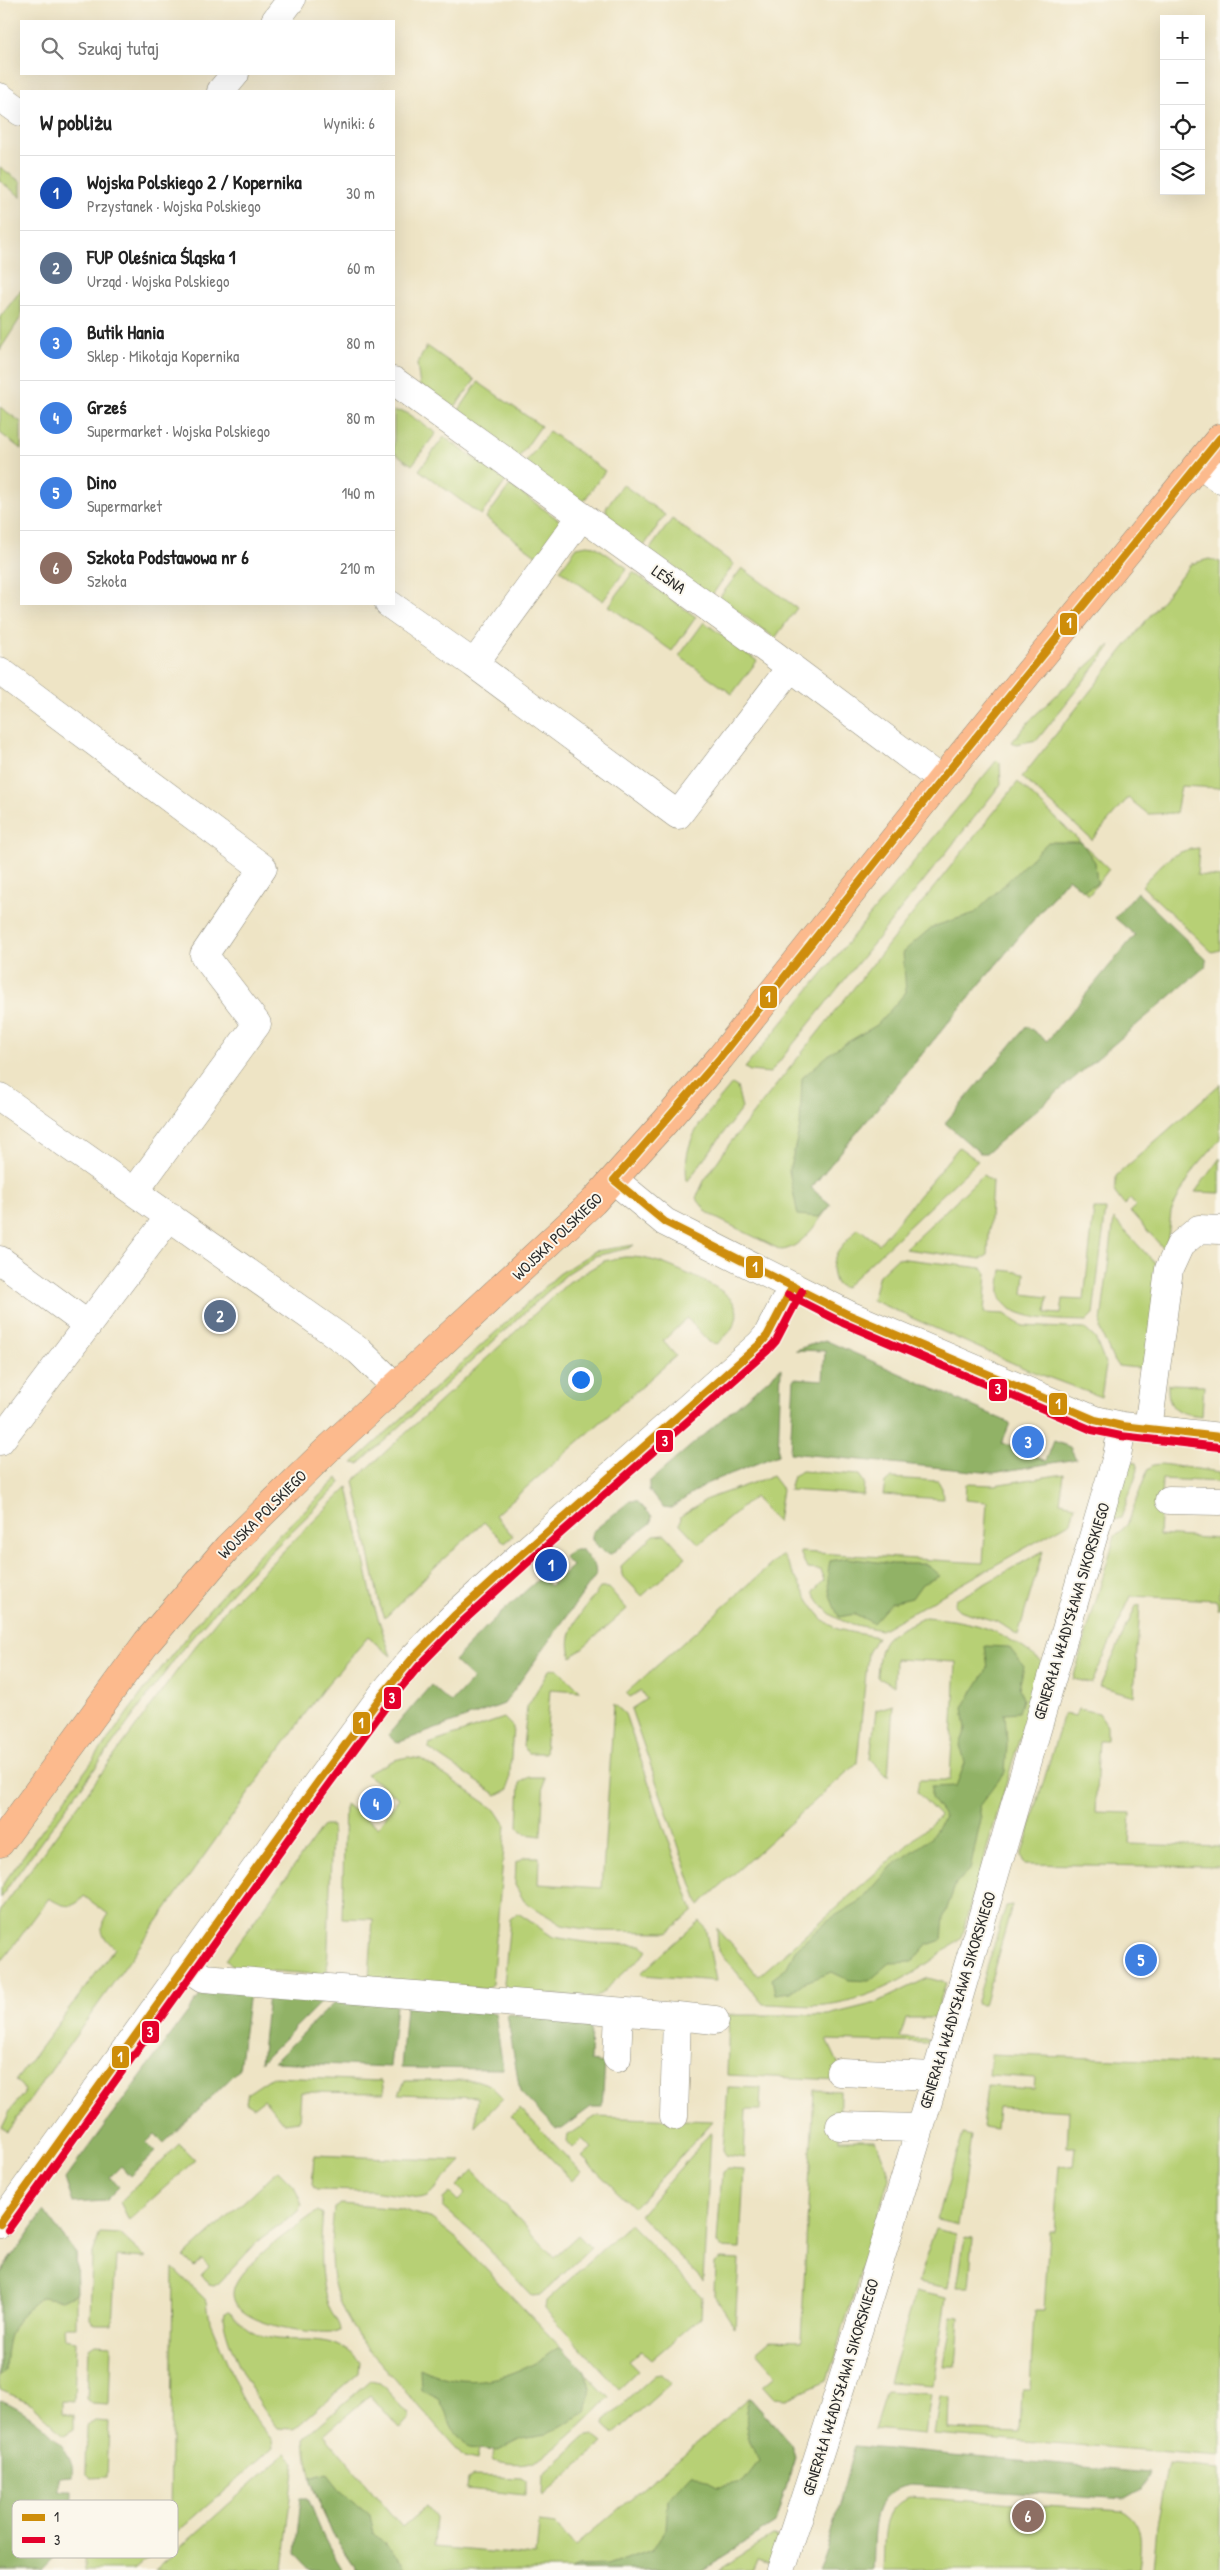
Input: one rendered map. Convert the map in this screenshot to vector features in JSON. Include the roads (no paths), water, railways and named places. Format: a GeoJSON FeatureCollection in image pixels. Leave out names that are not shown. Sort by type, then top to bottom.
{"type":"FeatureCollection","features":[{"type":"Feature","properties":{"kind":"main road","name":"WOJSKA POLSKIEGO"},"geometry":{"type":"LineString","coordinates":[[0,1843],[147,1642],[183,1597],[275,1500],[614,1180],[720,1058],[941,780],[1210,471],[1220,438]]}},
{"type":"Feature","properties":{"kind":"street"},"geometry":{"type":"LineString","coordinates":[[276,20],[291,0]]}},
{"type":"Feature","properties":{"kind":"street"},"geometry":{"type":"LineString","coordinates":[[222,90],[234,75]]}},
{"type":"Feature","properties":{"kind":"street"},"geometry":{"type":"LineString","coordinates":[[0,97],[20,111]]}},
{"type":"Feature","properties":{"kind":"street","name":"LEŚNA"},"geometry":{"type":"LineString","coordinates":[[395,382],[792,667],[941,780]]}},
{"type":"Feature","properties":{"kind":"street"},"geometry":{"type":"LineString","coordinates":[[474,664],[581,517]]}},
{"type":"Feature","properties":{"kind":"street"},"geometry":{"type":"LineString","coordinates":[[391,605],[678,815],[792,667]]}},
{"type":"Feature","properties":{"kind":"street"},"geometry":{"type":"LineString","coordinates":[[0,671],[263,868],[204,955],[257,1024],[135,1190]]}},
{"type":"Feature","properties":{"kind":"street"},"geometry":{"type":"LineString","coordinates":[[2,1103],[135,1190],[359,1351],[395,1386]]}},
{"type":"Feature","properties":{"kind":"street"},"geometry":{"type":"LineString","coordinates":[[614,1180],[666,1222],[847,1314],[1095,1420],[1135,1428],[1220,1437]]}},
{"type":"Feature","properties":{"kind":"street"},"geometry":{"type":"LineString","coordinates":[[0,1441],[170,1216]]}},
{"type":"Feature","properties":{"kind":"street","name":"GENERAŁA WŁADYSŁAWA SIKORSKIEGO"},"geometry":{"type":"LineString","coordinates":[[781,2570],[827,2434],[1118,1456],[1135,1428],[1169,1268],[1180,1245],[1199,1230],[1220,1230]]}},
{"type":"Feature","properties":{"kind":"street"},"geometry":{"type":"LineString","coordinates":[[0,1260],[88,1325]]}},
{"type":"Feature","properties":{"kind":"street"},"geometry":{"type":"LineString","coordinates":[[0,2224],[184,1965],[382,1695],[412,1659],[454,1616],[519,1556],[760,1344],[767,1336],[793,1286]]}},
{"type":"Feature","properties":{"kind":"street"},"geometry":{"type":"LineString","coordinates":[[1170,1500],[1220,1501]]}},
{"type":"Feature","properties":{"kind":"street"},"geometry":{"type":"LineString","coordinates":[[184,1965],[204,1978],[498,2000],[715,2020]]}},
{"type":"Feature","properties":{"kind":"street"},"geometry":{"type":"LineString","coordinates":[[617,2058],[619,2012]]}},
{"type":"Feature","properties":{"kind":"street"},"geometry":{"type":"LineString","coordinates":[[674,2116],[677,2016]]}},
{"type":"Feature","properties":{"kind":"street"},"geometry":{"type":"LineString","coordinates":[[840,2072],[934,2076]]}},
{"type":"Feature","properties":{"kind":"street"},"geometry":{"type":"LineString","coordinates":[[840,2126],[919,2128]]}},
{"type":"Feature","properties":{"kind":"place","name":"FUP Oleśnica Śląska 1"},"geometry":{"type":"Point","coordinates":[220,1316]}},
{"type":"Feature","properties":{"kind":"place","name":"Butik Hania"},"geometry":{"type":"Point","coordinates":[1028,1442]}},
{"type":"Feature","properties":{"kind":"place","name":"Wojska Polskiego 2 / Kopernika"},"geometry":{"type":"Point","coordinates":[551,1565]}},
{"type":"Feature","properties":{"kind":"place","name":"Grześ"},"geometry":{"type":"Point","coordinates":[376,1804]}},
{"type":"Feature","properties":{"kind":"place","name":"Dino"},"geometry":{"type":"Point","coordinates":[1141,1960]}},
{"type":"Feature","properties":{"kind":"place","name":"Szkoła Podstawowa nr 6"},"geometry":{"type":"Point","coordinates":[1028,2516]}}]}
